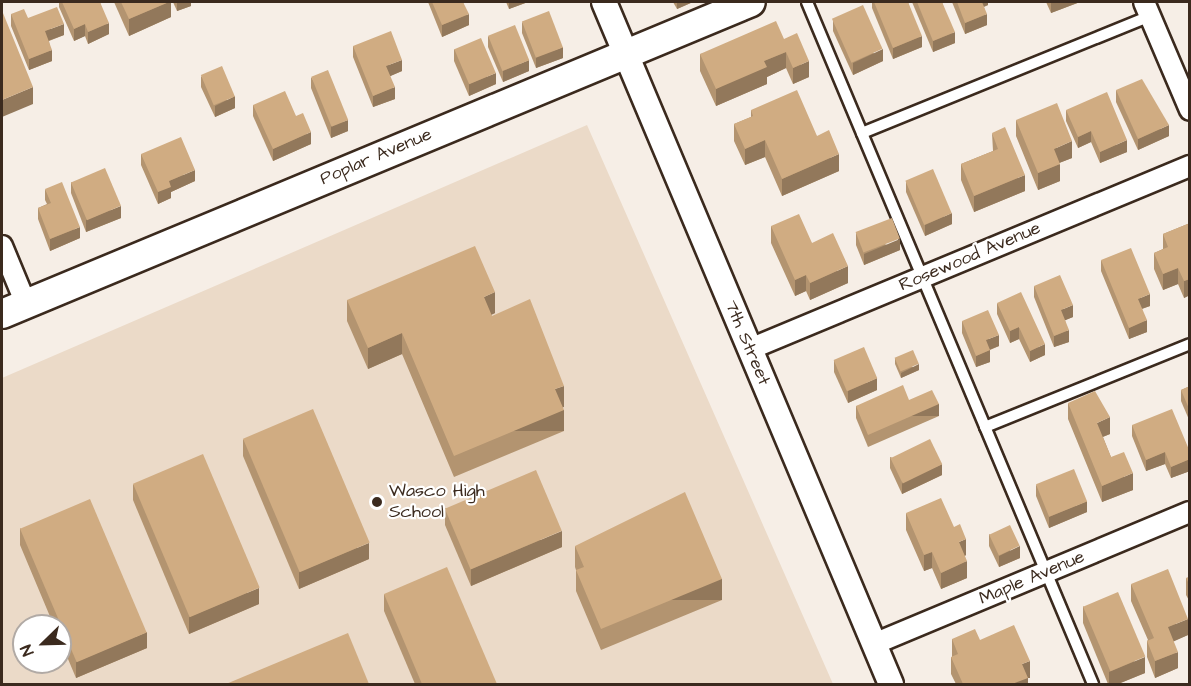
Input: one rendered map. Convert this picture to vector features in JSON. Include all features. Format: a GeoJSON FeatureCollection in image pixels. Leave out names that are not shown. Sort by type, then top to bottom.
{"type":"FeatureCollection","features":[{"type":"Feature","properties":{"kind":"main road","name":"Poplar Avenue"},"geometry":{"type":"LineString","coordinates":[[14,309],[751,2]]}},
{"type":"Feature","properties":{"kind":"street","name":"7th Street"},"geometry":{"type":"LineString","coordinates":[[604,2],[891,684]]}},
{"type":"Feature","properties":{"kind":"street"},"geometry":{"type":"LineString","coordinates":[[1147,9],[1190,110]]}},
{"type":"Feature","properties":{"kind":"street","name":"Rosewood Avenue"},"geometry":{"type":"LineString","coordinates":[[750,349],[1190,166]]}},
{"type":"Feature","properties":{"kind":"street"},"geometry":{"type":"LineString","coordinates":[[2,246],[14,309]]}},
{"type":"Feature","properties":{"kind":"street","name":"Maple Avenue"},"geometry":{"type":"LineString","coordinates":[[874,644],[1190,512]]}},
{"type":"Feature","properties":{"kind":"lane"},"geometry":{"type":"LineString","coordinates":[[807,2],[1093,684]]}},
{"type":"Feature","properties":{"kind":"lane"},"geometry":{"type":"LineString","coordinates":[[862,133],[1147,9]]}},
{"type":"Feature","properties":{"kind":"lane"},"geometry":{"type":"LineString","coordinates":[[985,427],[1190,344]]}},
{"type":"Feature","properties":{"kind":"shaded area","name":"Wasco High School"},"geometry":{"type":"Polygon","coordinates":[[[587,125],[833,684],[2,684],[2,378],[587,125]]]}},
{"type":"Feature","properties":{"kind":"building"},"geometry":{"type":"Polygon","coordinates":[[[62,2],[100,2],[109,23],[88,32],[85,24],[74,29],[62,2]]]}},
{"type":"Feature","properties":{"kind":"building"},"geometry":{"type":"Polygon","coordinates":[[[121,2],[169,2],[129,19],[121,2]]]}},
{"type":"Feature","properties":{"kind":"building"},"geometry":{"type":"Polygon","coordinates":[[[432,2],[463,2],[469,14],[442,25],[432,2]]]}},
{"type":"Feature","properties":{"kind":"building"},"geometry":{"type":"Polygon","coordinates":[[[874,2],[908,2],[922,36],[893,48],[874,2]]]}},
{"type":"Feature","properties":{"kind":"building"},"geometry":{"type":"Polygon","coordinates":[[[917,2],[942,2],[955,32],[933,41],[917,2]]]}},
{"type":"Feature","properties":{"kind":"building"},"geometry":{"type":"Polygon","coordinates":[[[957,2],[982,2],[987,14],[965,23],[957,2]]]}},
{"type":"Feature","properties":{"kind":"building"},"geometry":{"type":"Polygon","coordinates":[[[863,5],[883,49],[851,63],[832,19],[863,5]]]}},
{"type":"Feature","properties":{"kind":"building"},"geometry":{"type":"Polygon","coordinates":[[[57,7],[64,24],[45,31],[52,50],[29,59],[11,14],[24,9],[28,18],[57,7]]]}},
{"type":"Feature","properties":{"kind":"building"},"geometry":{"type":"Polygon","coordinates":[[[549,11],[563,47],[536,58],[522,21],[549,11]]]}},
{"type":"Feature","properties":{"kind":"building"},"geometry":{"type":"Polygon","coordinates":[[[2,13],[33,87],[2,100],[2,13]]]}},
{"type":"Feature","properties":{"kind":"building"},"geometry":{"type":"Polygon","coordinates":[[[776,21],[784,39],[797,33],[809,61],[793,68],[786,52],[764,61],[767,67],[716,89],[700,54],[776,21]]]}},
{"type":"Feature","properties":{"kind":"building"},"geometry":{"type":"Polygon","coordinates":[[[515,25],[529,60],[502,71],[488,36],[515,25]]]}},
{"type":"Feature","properties":{"kind":"building"},"geometry":{"type":"Polygon","coordinates":[[[391,31],[402,60],[386,66],[395,87],[373,96],[353,46],[391,31]]]}},
{"type":"Feature","properties":{"kind":"building"},"geometry":{"type":"Polygon","coordinates":[[[481,38],[496,73],[469,84],[454,49],[481,38]]]}},
{"type":"Feature","properties":{"kind":"building"},"geometry":{"type":"Polygon","coordinates":[[[222,66],[235,96],[214,105],[201,75],[222,66]]]}},
{"type":"Feature","properties":{"kind":"building"},"geometry":{"type":"Polygon","coordinates":[[[328,70],[348,120],[332,127],[311,77],[328,70]]]}},
{"type":"Feature","properties":{"kind":"building"},"geometry":{"type":"Polygon","coordinates":[[[1142,79],[1169,125],[1138,139],[1116,90],[1142,79]]]}},
{"type":"Feature","properties":{"kind":"building"},"geometry":{"type":"Polygon","coordinates":[[[797,90],[817,136],[829,130],[839,154],[782,179],[765,140],[745,149],[734,124],[753,116],[751,110],[797,90]]]}},
{"type":"Feature","properties":{"kind":"building"},"geometry":{"type":"Polygon","coordinates":[[[285,91],[296,116],[303,113],[311,132],[273,149],[253,105],[285,91]]]}},
{"type":"Feature","properties":{"kind":"building"},"geometry":{"type":"Polygon","coordinates":[[[1107,92],[1127,140],[1100,152],[1091,131],[1078,137],[1066,110],[1107,92]]]}},
{"type":"Feature","properties":{"kind":"building"},"geometry":{"type":"Polygon","coordinates":[[[1057,103],[1072,141],[1054,149],[1060,164],[1038,173],[1016,120],[1057,103]]]}},
{"type":"Feature","properties":{"kind":"building"},"geometry":{"type":"Polygon","coordinates":[[[1005,127],[1025,175],[974,196],[961,164],[998,149],[992,133],[1005,127]]]}},
{"type":"Feature","properties":{"kind":"building"},"geometry":{"type":"Polygon","coordinates":[[[181,137],[195,170],[169,181],[171,187],[158,192],[141,154],[181,137]]]}},
{"type":"Feature","properties":{"kind":"building"},"geometry":{"type":"Polygon","coordinates":[[[105,168],[121,206],[87,220],[71,182],[105,168]]]}},
{"type":"Feature","properties":{"kind":"building"},"geometry":{"type":"Polygon","coordinates":[[[933,169],[952,213],[924,225],[905,181],[933,169]]]}},
{"type":"Feature","properties":{"kind":"building"},"geometry":{"type":"Polygon","coordinates":[[[62,182],[80,227],[50,239],[38,208],[51,203],[45,189],[62,182]]]}},
{"type":"Feature","properties":{"kind":"building"},"geometry":{"type":"Polygon","coordinates":[[[799,214],[812,243],[833,233],[848,266],[810,283],[806,275],[795,280],[771,226],[799,214]]]}},
{"type":"Feature","properties":{"kind":"building"},"geometry":{"type":"Polygon","coordinates":[[[892,218],[900,239],[863,253],[856,232],[892,218]]]}},
{"type":"Feature","properties":{"kind":"building"},"geometry":{"type":"Polygon","coordinates":[[[1190,223],[1190,279],[1184,281],[1178,268],[1163,274],[1154,253],[1168,247],[1163,234],[1190,223]]]}},
{"type":"Feature","properties":{"kind":"building"},"geometry":{"type":"Polygon","coordinates":[[[475,246],[495,292],[484,297],[492,316],[530,299],[564,386],[555,389],[564,410],[454,456],[402,333],[368,348],[347,300],[475,246]]]}},
{"type":"Feature","properties":{"kind":"building"},"geometry":{"type":"Polygon","coordinates":[[[1131,248],[1150,294],[1138,299],[1147,320],[1129,328],[1101,260],[1131,248]]]}},
{"type":"Feature","properties":{"kind":"building"},"geometry":{"type":"Polygon","coordinates":[[[1060,275],[1073,305],[1061,310],[1069,330],[1054,336],[1034,286],[1060,275]]]}},
{"type":"Feature","properties":{"kind":"building"},"geometry":{"type":"Polygon","coordinates":[[[1021,292],[1045,344],[1030,351],[1019,327],[1010,331],[997,303],[1021,292]]]}},
{"type":"Feature","properties":{"kind":"building"},"geometry":{"type":"Polygon","coordinates":[[[988,310],[999,335],[986,340],[990,350],[976,356],[962,321],[988,310]]]}},
{"type":"Feature","properties":{"kind":"building"},"geometry":{"type":"Polygon","coordinates":[[[864,347],[877,378],[847,391],[834,360],[864,347]]]}},
{"type":"Feature","properties":{"kind":"building"},"geometry":{"type":"Polygon","coordinates":[[[913,350],[919,364],[900,372],[895,358],[913,350]]]}},
{"type":"Feature","properties":{"kind":"building"},"geometry":{"type":"Polygon","coordinates":[[[903,385],[909,400],[932,390],[939,404],[868,435],[856,406],[903,385]]]}},
{"type":"Feature","properties":{"kind":"building"},"geometry":{"type":"Polygon","coordinates":[[[1190,386],[1190,411],[1181,390],[1190,386]]]}},
{"type":"Feature","properties":{"kind":"building"},"geometry":{"type":"Polygon","coordinates":[[[1095,391],[1110,417],[1097,423],[1111,457],[1124,452],[1133,473],[1102,486],[1068,403],[1095,391]]]}},
{"type":"Feature","properties":{"kind":"building"},"geometry":{"type":"Polygon","coordinates":[[[313,409],[370,542],[300,572],[243,439],[313,409]]]}},
{"type":"Feature","properties":{"kind":"building"},"geometry":{"type":"Polygon","coordinates":[[[1172,409],[1190,452],[1190,459],[1171,467],[1165,452],[1146,460],[1132,425],[1172,409]]]}},
{"type":"Feature","properties":{"kind":"building"},"geometry":{"type":"Polygon","coordinates":[[[930,439],[942,464],[903,483],[890,458],[930,439]]]}},
{"type":"Feature","properties":{"kind":"building"},"geometry":{"type":"Polygon","coordinates":[[[203,454],[260,587],[190,617],[133,484],[203,454]]]}},
{"type":"Feature","properties":{"kind":"building"},"geometry":{"type":"Polygon","coordinates":[[[1074,469],[1087,501],[1049,517],[1036,484],[1074,469]]]}},
{"type":"Feature","properties":{"kind":"building"},"geometry":{"type":"Polygon","coordinates":[[[536,470],[562,531],[471,569],[445,509],[536,470]]]}},
{"type":"Feature","properties":{"kind":"building"},"geometry":{"type":"Polygon","coordinates":[[[685,492],[722,579],[601,629],[576,570],[584,567],[575,546],[685,492]]]}},
{"type":"Feature","properties":{"kind":"building"},"geometry":{"type":"Polygon","coordinates":[[[941,498],[954,527],[960,524],[966,539],[959,542],[967,561],[941,573],[932,552],[924,555],[906,513],[941,498]]]}},
{"type":"Feature","properties":{"kind":"building"},"geometry":{"type":"Polygon","coordinates":[[[90,499],[147,632],[77,662],[72,651],[72,614],[56,614],[20,529],[90,499]]]}},
{"type":"Feature","properties":{"kind":"building"},"geometry":{"type":"Polygon","coordinates":[[[1010,525],[1020,546],[999,556],[989,535],[1010,525]]]}},
{"type":"Feature","properties":{"kind":"building"},"geometry":{"type":"Polygon","coordinates":[[[447,567],[497,684],[422,684],[384,594],[447,567]]]}},
{"type":"Feature","properties":{"kind":"building"},"geometry":{"type":"Polygon","coordinates":[[[1168,569],[1188,619],[1168,627],[1178,652],[1155,661],[1147,641],[1154,638],[1131,584],[1168,569]]]}},
{"type":"Feature","properties":{"kind":"building"},"geometry":{"type":"Polygon","coordinates":[[[1118,592],[1145,656],[1110,671],[1083,607],[1118,592]]]}},
{"type":"Feature","properties":{"kind":"building"},"geometry":{"type":"Polygon","coordinates":[[[1014,625],[1030,661],[1022,664],[1028,678],[1012,684],[963,684],[951,657],[958,654],[952,639],[975,629],[980,640],[1014,625]]]}},
{"type":"Feature","properties":{"kind":"building"},"geometry":{"type":"Polygon","coordinates":[[[348,633],[369,684],[226,684],[348,633]]]}},
{"type":"Feature","properties":{"kind":"place","name":"Wasco High School"},"geometry":{"type":"Point","coordinates":[377,502]}}]}
